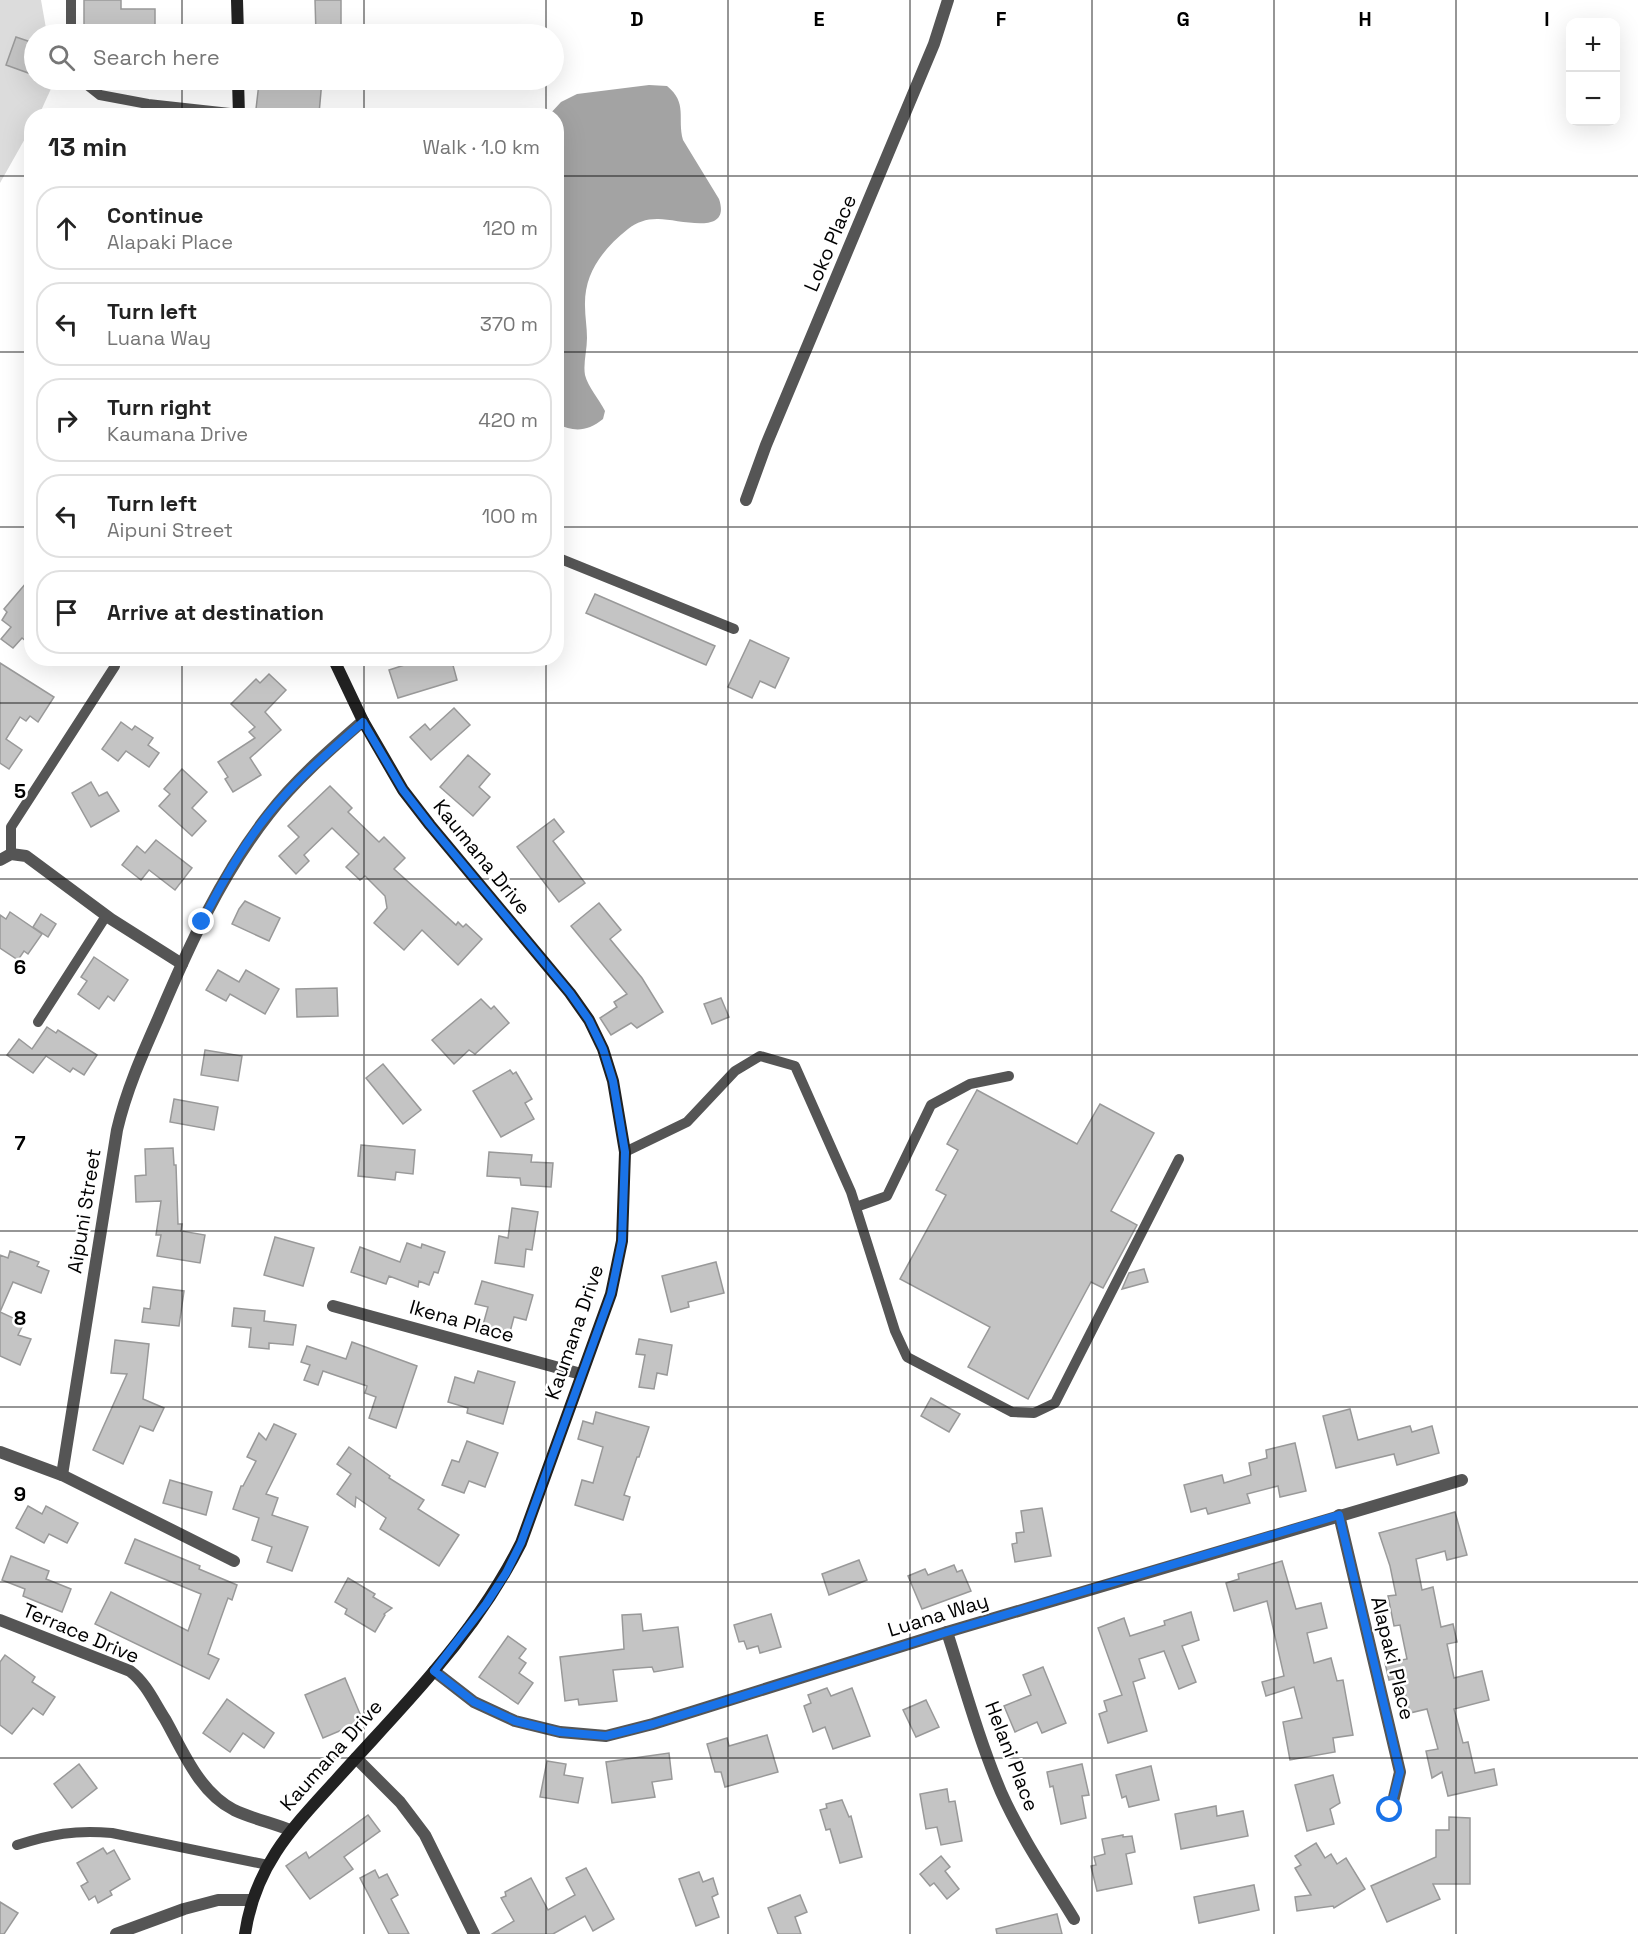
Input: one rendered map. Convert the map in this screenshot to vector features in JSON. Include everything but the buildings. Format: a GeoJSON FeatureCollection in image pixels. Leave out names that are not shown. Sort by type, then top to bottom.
{"type":"FeatureCollection","features":[{"type":"Feature","properties":{"kind":"street"},"geometry":{"type":"LineString","coordinates":[[237,0],[238,24]]}},
{"type":"Feature","properties":{"kind":"street","name":"Loko Place"},"geometry":{"type":"LineString","coordinates":[[746,500],[766,445],[934,44],[948,0]]}},
{"type":"Feature","properties":{"kind":"street"},"geometry":{"type":"LineString","coordinates":[[238,90],[239,108]]}},
{"type":"Feature","properties":{"kind":"street","name":"Kaumana Drive"},"geometry":{"type":"LineString","coordinates":[[245,1934],[252,1900],[268,1865],[290,1830],[434,1671],[486,1604],[506,1573],[521,1543],[611,1294],[622,1241],[625,1152],[613,1081],[603,1049],[589,1020],[570,993],[410,799],[363,722],[337,666]]}},
{"type":"Feature","properties":{"kind":"street","name":"Aipuni Street"},"geometry":{"type":"LineString","coordinates":[[62,1474],[124,1098],[207,912],[244,849],[269,813],[330,750],[363,722]]}},
{"type":"Feature","properties":{"kind":"street"},"geometry":{"type":"LineString","coordinates":[[6,857],[26,856],[106,916],[182,964]]}},
{"type":"Feature","properties":{"kind":"street","name":"Ikena Place"},"geometry":{"type":"LineString","coordinates":[[333,1306],[581,1374]]}},
{"type":"Feature","properties":{"kind":"street"},"geometry":{"type":"LineString","coordinates":[[0,1452],[62,1474],[234,1561]]}},
{"type":"Feature","properties":{"kind":"street","name":"Luana Way"},"geometry":{"type":"LineString","coordinates":[[434,1671],[474,1702],[515,1721],[560,1732],[606,1736],[653,1724],[947,1632],[1462,1480]]}},
{"type":"Feature","properties":{"kind":"street","name":"Alapaki Place"},"geometry":{"type":"LineString","coordinates":[[1339,1515],[1400,1772],[1390,1810]]}},
{"type":"Feature","properties":{"kind":"street","name":"Terrace Drive"},"geometry":{"type":"LineString","coordinates":[[0,1620],[130,1671],[145,1685],[207,1788],[235,1810],[290,1830]]}},
{"type":"Feature","properties":{"kind":"street","name":"Helani Place"},"geometry":{"type":"LineString","coordinates":[[947,1632],[986,1753],[1002,1793],[1018,1827],[1074,1919]]}},
{"type":"Feature","properties":{"kind":"street"},"geometry":{"type":"LineString","coordinates":[[356,1758],[399,1802],[425,1834],[474,1934]]}},
{"type":"Feature","properties":{"kind":"street"},"geometry":{"type":"LineString","coordinates":[[116,1934],[184,1909],[218,1900],[252,1900]]}},
{"type":"Feature","properties":{"kind":"lane"},"geometry":{"type":"LineString","coordinates":[[71,0],[71,24]]}},
{"type":"Feature","properties":{"kind":"lane"},"geometry":{"type":"LineString","coordinates":[[94,90],[100,95],[181,108]]}},
{"type":"Feature","properties":{"kind":"lane"},"geometry":{"type":"LineString","coordinates":[[564,559],[734,629]]}},
{"type":"Feature","properties":{"kind":"lane"},"geometry":{"type":"LineString","coordinates":[[6,857],[10,827],[115,666]]}},
{"type":"Feature","properties":{"kind":"lane"},"geometry":{"type":"LineString","coordinates":[[38,1022],[106,916]]}},
{"type":"Feature","properties":{"kind":"lane"},"geometry":{"type":"LineString","coordinates":[[625,1152],[687,1122],[735,1071],[760,1056],[795,1066],[851,1192],[895,1331],[907,1357],[1012,1412],[1034,1413],[1055,1403],[1179,1159]]}},
{"type":"Feature","properties":{"kind":"lane"},"geometry":{"type":"LineString","coordinates":[[855,1207],[887,1196],[931,1105],[970,1084],[1009,1076]]}},
{"type":"Feature","properties":{"kind":"lane"},"geometry":{"type":"LineString","coordinates":[[17,1845],[69,1831],[112,1833],[214,1856],[268,1865]]}},
{"type":"Feature","properties":{"kind":"shaded area"},"geometry":{"type":"Polygon","coordinates":[[[0,0],[41,0],[45,24],[24,24],[24,90],[50,90],[42,108],[24,108],[24,140],[0,183],[0,0]]]}},
{"type":"Feature","properties":{"kind":"shaded area"},"geometry":{"type":"Polygon","coordinates":[[[649,85],[667,86],[680,105],[683,140],[719,199],[721,211],[717,218],[710,222],[657,219],[642,221],[628,229],[603,253],[592,272],[586,294],[585,375],[605,411],[603,419],[580,429],[564,426],[564,108],[555,108],[561,102],[577,94],[649,85]]]}},
{"type":"Feature","properties":{"kind":"route"},"geometry":{"type":"LineString","coordinates":[[202,922],[244,849],[269,813],[330,750],[363,722],[403,790],[570,993],[589,1020],[603,1049],[613,1081],[625,1152],[622,1241],[611,1294],[521,1543],[506,1573],[486,1604],[434,1671],[474,1702],[515,1721],[560,1732],[606,1736],[653,1724],[947,1632],[1339,1515],[1400,1772],[1390,1810]]}}]}
